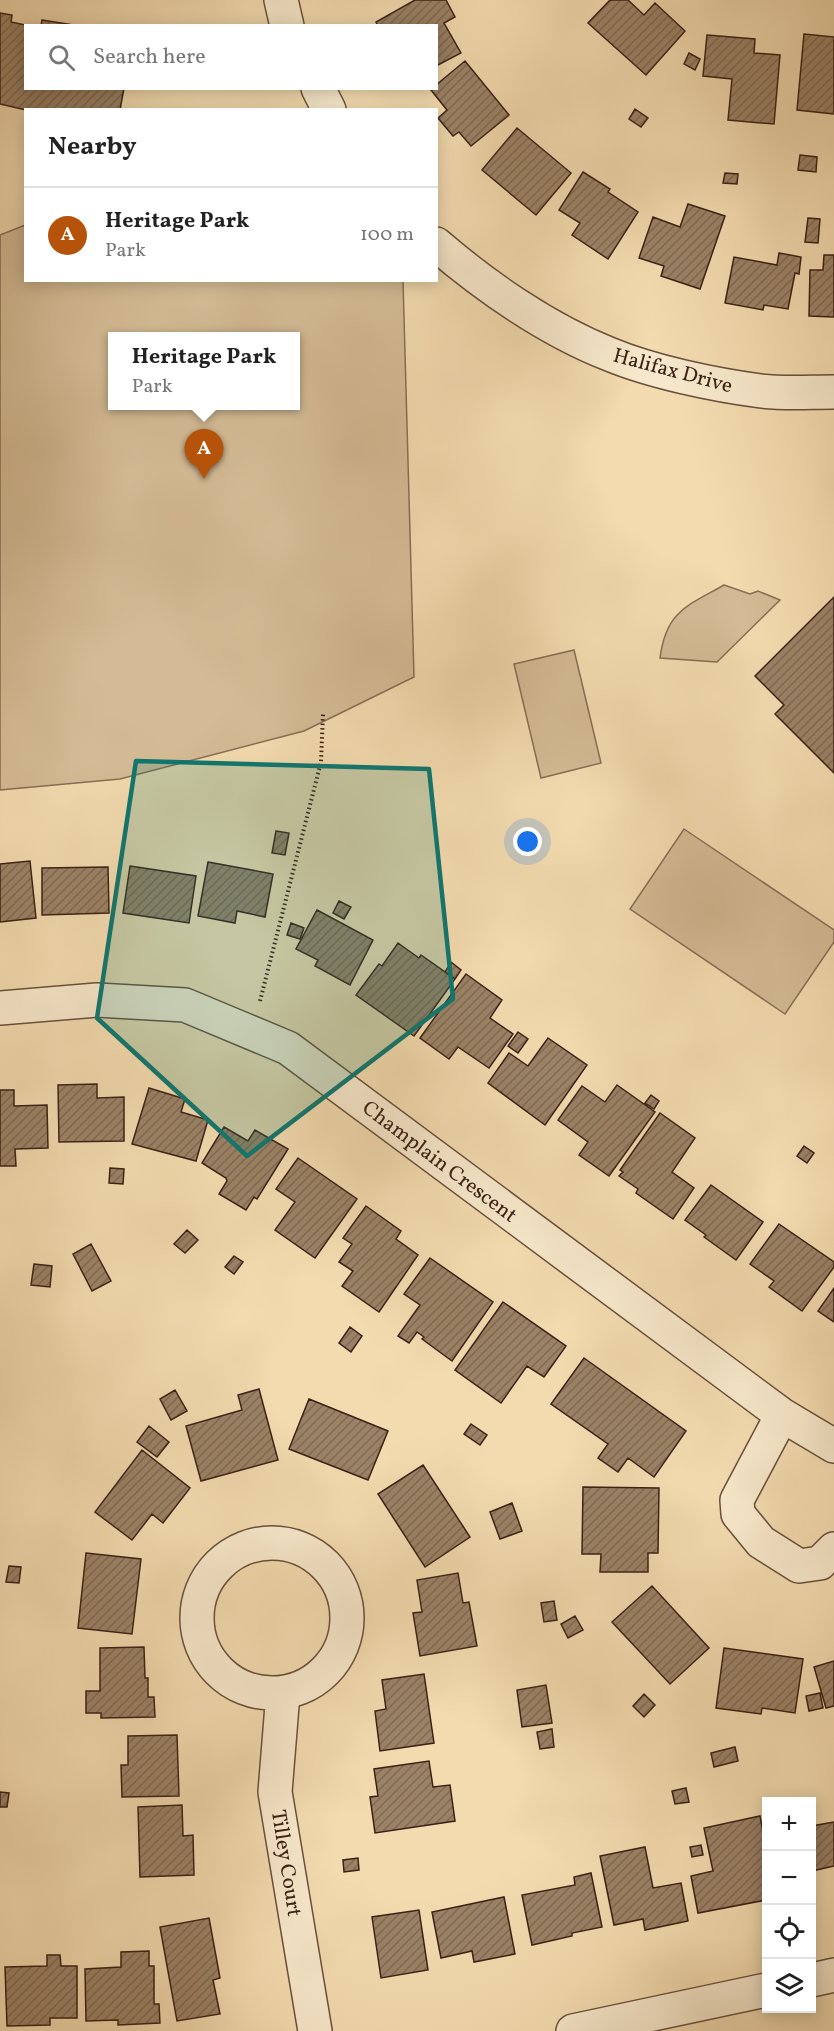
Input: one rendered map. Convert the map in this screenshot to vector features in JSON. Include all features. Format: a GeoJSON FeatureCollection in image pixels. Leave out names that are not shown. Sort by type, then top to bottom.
{"type":"FeatureCollection","features":[{"type":"Feature","properties":{"kind":"street"},"geometry":{"type":"LineString","coordinates":[[281,0],[287,24]]}},
{"type":"Feature","properties":{"kind":"street"},"geometry":{"type":"LineString","coordinates":[[319,90],[328,108]]}},
{"type":"Feature","properties":{"kind":"street","name":"Halifax Drive"},"geometry":{"type":"LineString","coordinates":[[438,246],[465,269],[546,322],[610,354],[678,375],[762,392],[834,392]]}},
{"type":"Feature","properties":{"kind":"street","name":"Champlain Crescent"},"geometry":{"type":"LineString","coordinates":[[0,1008],[97,1000],[185,1005],[288,1048],[782,1415],[834,1446]]}},
{"type":"Feature","properties":{"kind":"street"},"geometry":{"type":"LineString","coordinates":[[782,1415],[737,1500],[738,1514],[761,1542],[799,1566],[820,1563],[834,1549]]}},
{"type":"Feature","properties":{"kind":"street"},"geometry":{"type":"LineString","coordinates":[[281,1543],[308,1551],[330,1569],[345,1598],[347,1629],[336,1659],[313,1682],[283,1693],[255,1692],[229,1681],[209,1660],[198,1634],[197,1605],[207,1578],[227,1557],[253,1545],[281,1543]]}},
{"type":"Feature","properties":{"kind":"street","name":"Tilley Court"},"geometry":{"type":"LineString","coordinates":[[283,1693],[275,1792],[315,2031]]}},
{"type":"Feature","properties":{"kind":"street"},"geometry":{"type":"LineString","coordinates":[[816,1979],[834,1975]]}},
{"type":"Feature","properties":{"kind":"street"},"geometry":{"type":"LineString","coordinates":[[573,2031],[762,1991]]}},
{"type":"Feature","properties":{"kind":"path"},"geometry":{"type":"LineString","coordinates":[[252,1033],[321,762],[322,714]]}},
{"type":"Feature","properties":{"kind":"highlighted area"},"geometry":{"type":"Polygon","coordinates":[[[136,761],[429,769],[453,999],[247,1156],[97,1018],[136,761]]]}},
{"type":"Feature","properties":{"kind":"shaded area"},"geometry":{"type":"Polygon","coordinates":[[[24,225],[24,282],[403,282],[414,677],[304,731],[120,779],[0,790],[0,235],[24,225]]]}},
{"type":"Feature","properties":{"kind":"shaded area"},"geometry":{"type":"Polygon","coordinates":[[[724,585],[750,594],[758,591],[780,600],[717,662],[660,658],[667,630],[680,612],[724,585]]]}},
{"type":"Feature","properties":{"kind":"shaded area"},"geometry":{"type":"Polygon","coordinates":[[[574,650],[601,763],[541,778],[514,664],[574,650]]]}},
{"type":"Feature","properties":{"kind":"shaded area"},"geometry":{"type":"Polygon","coordinates":[[[684,829],[834,930],[834,942],[785,1014],[630,909],[684,829]]]}},
{"type":"Feature","properties":{"kind":"building"},"geometry":{"type":"Polygon","coordinates":[[[415,0],[446,0],[455,17],[444,23],[461,53],[438,65],[438,24],[377,24],[376,22],[415,0]]]}},
{"type":"Feature","properties":{"kind":"building"},"geometry":{"type":"Polygon","coordinates":[[[610,0],[628,0],[644,15],[655,3],[685,31],[646,75],[588,23],[610,0]]]}},
{"type":"Feature","properties":{"kind":"building"},"geometry":{"type":"Polygon","coordinates":[[[0,13],[12,15],[11,22],[24,25],[24,90],[124,90],[120,108],[24,110],[0,104],[0,13]]]}},
{"type":"Feature","properties":{"kind":"building"},"geometry":{"type":"Polygon","coordinates":[[[42,20],[67,24],[41,24],[42,20]]]}},
{"type":"Feature","properties":{"kind":"building"},"geometry":{"type":"Polygon","coordinates":[[[804,34],[834,37],[834,114],[797,110],[804,34]]]}},
{"type":"Feature","properties":{"kind":"building"},"geometry":{"type":"Polygon","coordinates":[[[707,35],[755,39],[754,53],[780,55],[774,124],[728,120],[732,79],[703,76],[707,35]]]}},
{"type":"Feature","properties":{"kind":"building"},"geometry":{"type":"Polygon","coordinates":[[[689,53],[700,59],[695,70],[684,64],[689,53]]]}},
{"type":"Feature","properties":{"kind":"building"},"geometry":{"type":"Polygon","coordinates":[[[465,61],[509,115],[471,146],[459,132],[453,136],[438,118],[447,110],[431,90],[438,90],[438,83],[465,61]]]}},
{"type":"Feature","properties":{"kind":"building"},"geometry":{"type":"Polygon","coordinates":[[[635,109],[648,118],[641,127],[629,119],[635,109]]]}},
{"type":"Feature","properties":{"kind":"building"},"geometry":{"type":"Polygon","coordinates":[[[517,128],[571,173],[536,215],[482,170],[517,128]]]}},
{"type":"Feature","properties":{"kind":"building"},"geometry":{"type":"Polygon","coordinates":[[[800,155],[817,157],[816,172],[798,170],[800,155]]]}},
{"type":"Feature","properties":{"kind":"building"},"geometry":{"type":"Polygon","coordinates":[[[583,172],[610,189],[608,192],[638,212],[608,259],[572,235],[580,223],[559,210],[583,172]]]}},
{"type":"Feature","properties":{"kind":"building"},"geometry":{"type":"Polygon","coordinates":[[[725,173],[738,174],[737,184],[723,183],[725,173]]]}},
{"type":"Feature","properties":{"kind":"building"},"geometry":{"type":"Polygon","coordinates":[[[688,204],[725,216],[700,289],[661,276],[664,266],[639,258],[653,217],[680,227],[688,204]]]}},
{"type":"Feature","properties":{"kind":"building"},"geometry":{"type":"Polygon","coordinates":[[[808,218],[820,219],[818,243],[805,242],[808,218]]]}},
{"type":"Feature","properties":{"kind":"building"},"geometry":{"type":"Polygon","coordinates":[[[779,253],[801,257],[799,274],[795,273],[788,309],[764,305],[763,310],[725,303],[734,257],[777,265],[779,253]]]}},
{"type":"Feature","properties":{"kind":"building"},"geometry":{"type":"Polygon","coordinates":[[[824,255],[834,255],[834,317],[809,316],[810,270],[823,270],[824,255]]]}},
{"type":"Feature","properties":{"kind":"building"},"geometry":{"type":"Polygon","coordinates":[[[834,597],[834,773],[775,714],[784,705],[755,676],[834,597]]]}},
{"type":"Feature","properties":{"kind":"building"},"geometry":{"type":"Polygon","coordinates":[[[276,831],[289,833],[285,855],[272,853],[276,831]]]}},
{"type":"Feature","properties":{"kind":"building"},"geometry":{"type":"Polygon","coordinates":[[[30,861],[36,918],[0,922],[0,864],[30,861]]]}},
{"type":"Feature","properties":{"kind":"building"},"geometry":{"type":"Polygon","coordinates":[[[208,862],[273,874],[265,917],[237,911],[235,923],[198,916],[208,862]]]}},
{"type":"Feature","properties":{"kind":"building"},"geometry":{"type":"Polygon","coordinates":[[[130,866],[196,876],[189,923],[123,913],[130,866]]]}},
{"type":"Feature","properties":{"kind":"building"},"geometry":{"type":"Polygon","coordinates":[[[108,867],[109,913],[42,915],[42,868],[108,867]]]}},
{"type":"Feature","properties":{"kind":"building"},"geometry":{"type":"Polygon","coordinates":[[[339,901],[351,907],[344,919],[333,913],[339,901]]]}},
{"type":"Feature","properties":{"kind":"building"},"geometry":{"type":"Polygon","coordinates":[[[317,910],[373,940],[350,985],[315,966],[318,960],[296,949],[317,910]]]}},
{"type":"Feature","properties":{"kind":"building"},"geometry":{"type":"Polygon","coordinates":[[[291,923],[304,928],[300,939],[287,935],[291,923]]]}},
{"type":"Feature","properties":{"kind":"building"},"geometry":{"type":"Polygon","coordinates":[[[398,943],[419,958],[421,955],[455,979],[414,1036],[356,995],[379,964],[382,966],[398,943]]]}},
{"type":"Feature","properties":{"kind":"building"},"geometry":{"type":"Polygon","coordinates":[[[451,962],[461,970],[455,979],[445,972],[451,962]]]}},
{"type":"Feature","properties":{"kind":"building"},"geometry":{"type":"Polygon","coordinates":[[[466,974],[502,1000],[490,1018],[513,1034],[489,1068],[458,1047],[449,1059],[420,1038],[466,974]]]}},
{"type":"Feature","properties":{"kind":"building"},"geometry":{"type":"Polygon","coordinates":[[[518,1032],[528,1039],[518,1053],[508,1046],[518,1032]]]}},
{"type":"Feature","properties":{"kind":"building"},"geometry":{"type":"Polygon","coordinates":[[[548,1038],[587,1065],[545,1125],[488,1083],[509,1053],[528,1066],[548,1038]]]}},
{"type":"Feature","properties":{"kind":"building"},"geometry":{"type":"Polygon","coordinates":[[[97,1084],[97,1098],[124,1097],[124,1141],[59,1142],[58,1085],[97,1084]]]}},
{"type":"Feature","properties":{"kind":"building"},"geometry":{"type":"Polygon","coordinates":[[[617,1085],[655,1112],[609,1176],[579,1155],[588,1142],[558,1120],[582,1086],[605,1102],[617,1085]]]}},
{"type":"Feature","properties":{"kind":"building"},"geometry":{"type":"Polygon","coordinates":[[[149,1088],[185,1099],[181,1112],[208,1120],[196,1161],[132,1144],[149,1088]]]}},
{"type":"Feature","properties":{"kind":"building"},"geometry":{"type":"Polygon","coordinates":[[[0,1090],[14,1090],[14,1106],[47,1105],[48,1148],[15,1149],[16,1166],[0,1166],[0,1090]]]}},
{"type":"Feature","properties":{"kind":"building"},"geometry":{"type":"Polygon","coordinates":[[[651,1095],[659,1101],[654,1109],[645,1103],[651,1095]]]}},
{"type":"Feature","properties":{"kind":"building"},"geometry":{"type":"Polygon","coordinates":[[[660,1113],[695,1138],[672,1172],[694,1188],[673,1219],[636,1193],[638,1189],[619,1176],[623,1172],[620,1170],[660,1113]]]}},
{"type":"Feature","properties":{"kind":"building"},"geometry":{"type":"Polygon","coordinates":[[[224,1127],[248,1141],[255,1130],[288,1149],[257,1199],[254,1197],[246,1210],[219,1194],[227,1181],[226,1178],[202,1163],[224,1127]]]}},
{"type":"Feature","properties":{"kind":"building"},"geometry":{"type":"Polygon","coordinates":[[[804,1146],[814,1153],[807,1163],[797,1156],[804,1146]]]}},
{"type":"Feature","properties":{"kind":"building"},"geometry":{"type":"Polygon","coordinates":[[[298,1158],[357,1199],[315,1258],[275,1230],[295,1202],[276,1189],[298,1158]]]}},
{"type":"Feature","properties":{"kind":"building"},"geometry":{"type":"Polygon","coordinates":[[[110,1168],[124,1169],[123,1184],[109,1183],[110,1168]]]}},
{"type":"Feature","properties":{"kind":"building"},"geometry":{"type":"Polygon","coordinates":[[[711,1185],[763,1222],[736,1260],[685,1220],[711,1185]]]}},
{"type":"Feature","properties":{"kind":"building"},"geometry":{"type":"Polygon","coordinates":[[[366,1206],[401,1231],[396,1239],[418,1255],[379,1312],[342,1286],[353,1271],[339,1262],[352,1244],[343,1238],[366,1206]]]}},
{"type":"Feature","properties":{"kind":"building"},"geometry":{"type":"Polygon","coordinates":[[[779,1224],[834,1262],[834,1267],[802,1311],[769,1287],[774,1281],[750,1264],[779,1224]]]}},
{"type":"Feature","properties":{"kind":"building"},"geometry":{"type":"Polygon","coordinates":[[[187,1230],[198,1240],[185,1253],[174,1244],[187,1230]]]}},
{"type":"Feature","properties":{"kind":"building"},"geometry":{"type":"Polygon","coordinates":[[[91,1244],[111,1281],[92,1291],[73,1254],[91,1244]]]}},
{"type":"Feature","properties":{"kind":"building"},"geometry":{"type":"Polygon","coordinates":[[[234,1256],[243,1262],[234,1274],[225,1267],[234,1256]]]}},
{"type":"Feature","properties":{"kind":"building"},"geometry":{"type":"Polygon","coordinates":[[[430,1258],[493,1302],[452,1361],[422,1339],[424,1337],[417,1332],[409,1343],[398,1336],[420,1305],[404,1294],[430,1258]]]}},
{"type":"Feature","properties":{"kind":"building"},"geometry":{"type":"Polygon","coordinates":[[[34,1264],[52,1266],[50,1287],[31,1285],[34,1264]]]}},
{"type":"Feature","properties":{"kind":"building"},"geometry":{"type":"Polygon","coordinates":[[[834,1288],[834,1322],[818,1311],[834,1288]]]}},
{"type":"Feature","properties":{"kind":"building"},"geometry":{"type":"Polygon","coordinates":[[[503,1302],[566,1346],[544,1377],[527,1366],[501,1403],[455,1370],[503,1302]]]}},
{"type":"Feature","properties":{"kind":"building"},"geometry":{"type":"Polygon","coordinates":[[[350,1327],[362,1336],[351,1352],[339,1343],[350,1327]]]}},
{"type":"Feature","properties":{"kind":"building"},"geometry":{"type":"Polygon","coordinates":[[[584,1358],[686,1431],[654,1477],[628,1458],[618,1472],[598,1458],[608,1444],[551,1404],[584,1358]]]}},
{"type":"Feature","properties":{"kind":"building"},"geometry":{"type":"Polygon","coordinates":[[[259,1389],[278,1460],[201,1481],[186,1426],[242,1410],[238,1395],[259,1389]]]}},
{"type":"Feature","properties":{"kind":"building"},"geometry":{"type":"Polygon","coordinates":[[[175,1390],[187,1411],[171,1420],[160,1399],[175,1390]]]}},
{"type":"Feature","properties":{"kind":"building"},"geometry":{"type":"Polygon","coordinates":[[[309,1399],[388,1431],[368,1480],[289,1449],[309,1399]]]}},
{"type":"Feature","properties":{"kind":"building"},"geometry":{"type":"Polygon","coordinates":[[[471,1424],[487,1435],[480,1445],[464,1434],[471,1424]]]}},
{"type":"Feature","properties":{"kind":"building"},"geometry":{"type":"Polygon","coordinates":[[[149,1426],[169,1442],[157,1457],[137,1442],[149,1426]]]}},
{"type":"Feature","properties":{"kind":"building"},"geometry":{"type":"Polygon","coordinates":[[[142,1450],[190,1488],[163,1523],[152,1514],[132,1540],[95,1512],[142,1450]]]}},
{"type":"Feature","properties":{"kind":"building"},"geometry":{"type":"Polygon","coordinates":[[[423,1465],[470,1537],[425,1567],[378,1494],[423,1465]]]}},
{"type":"Feature","properties":{"kind":"building"},"geometry":{"type":"Polygon","coordinates":[[[583,1487],[659,1488],[658,1553],[648,1553],[648,1572],[600,1572],[601,1554],[582,1554],[583,1487]]]}},
{"type":"Feature","properties":{"kind":"building"},"geometry":{"type":"Polygon","coordinates":[[[512,1503],[522,1531],[500,1539],[490,1512],[512,1503]]]}},
{"type":"Feature","properties":{"kind":"building"},"geometry":{"type":"Polygon","coordinates":[[[86,1553],[141,1559],[132,1634],[78,1628],[86,1553]]]}},
{"type":"Feature","properties":{"kind":"building"},"geometry":{"type":"Polygon","coordinates":[[[9,1566],[21,1567],[19,1583],[6,1582],[9,1566]]]}},
{"type":"Feature","properties":{"kind":"building"},"geometry":{"type":"Polygon","coordinates":[[[458,1573],[463,1603],[469,1602],[477,1646],[420,1656],[413,1613],[422,1612],[417,1580],[458,1573]]]}},
{"type":"Feature","properties":{"kind":"building"},"geometry":{"type":"Polygon","coordinates":[[[652,1586],[709,1648],[670,1684],[612,1622],[652,1586]]]}},
{"type":"Feature","properties":{"kind":"building"},"geometry":{"type":"Polygon","coordinates":[[[554,1601],[557,1620],[544,1622],[541,1603],[554,1601]]]}},
{"type":"Feature","properties":{"kind":"building"},"geometry":{"type":"Polygon","coordinates":[[[575,1616],[583,1630],[568,1638],[561,1624],[575,1616]]]}},
{"type":"Feature","properties":{"kind":"building"},"geometry":{"type":"Polygon","coordinates":[[[144,1647],[145,1678],[148,1678],[148,1697],[154,1697],[155,1717],[101,1718],[101,1713],[86,1713],[86,1691],[100,1691],[100,1648],[144,1647]]]}},
{"type":"Feature","properties":{"kind":"building"},"geometry":{"type":"Polygon","coordinates":[[[724,1648],[803,1659],[795,1713],[762,1708],[761,1714],[716,1708],[724,1648]]]}},
{"type":"Feature","properties":{"kind":"building"},"geometry":{"type":"Polygon","coordinates":[[[834,1661],[834,1706],[826,1708],[814,1667],[834,1661]]]}},
{"type":"Feature","properties":{"kind":"building"},"geometry":{"type":"Polygon","coordinates":[[[424,1674],[434,1743],[380,1751],[375,1711],[386,1709],[382,1680],[424,1674]]]}},
{"type":"Feature","properties":{"kind":"building"},"geometry":{"type":"Polygon","coordinates":[[[546,1685],[552,1723],[522,1727],[517,1690],[546,1685]]]}},
{"type":"Feature","properties":{"kind":"building"},"geometry":{"type":"Polygon","coordinates":[[[820,1693],[823,1708],[809,1711],[806,1696],[820,1693]]]}},
{"type":"Feature","properties":{"kind":"building"},"geometry":{"type":"Polygon","coordinates":[[[644,1694],[655,1705],[644,1717],[633,1706],[644,1694]]]}},
{"type":"Feature","properties":{"kind":"building"},"geometry":{"type":"Polygon","coordinates":[[[552,1729],[554,1747],[540,1749],[537,1732],[552,1729]]]}},
{"type":"Feature","properties":{"kind":"building"},"geometry":{"type":"Polygon","coordinates":[[[177,1735],[179,1796],[122,1797],[121,1765],[128,1765],[128,1736],[177,1735]]]}},
{"type":"Feature","properties":{"kind":"building"},"geometry":{"type":"Polygon","coordinates":[[[735,1747],[738,1761],[714,1767],[711,1753],[735,1747]]]}},
{"type":"Feature","properties":{"kind":"building"},"geometry":{"type":"Polygon","coordinates":[[[429,1761],[433,1787],[450,1785],[455,1821],[375,1833],[370,1797],[378,1796],[374,1769],[429,1761]]]}},
{"type":"Feature","properties":{"kind":"building"},"geometry":{"type":"Polygon","coordinates":[[[686,1788],[689,1802],[675,1804],[672,1791],[686,1788]]]}},
{"type":"Feature","properties":{"kind":"building"},"geometry":{"type":"Polygon","coordinates":[[[0,1792],[9,1793],[7,1807],[0,1807],[0,1792]]]}},
{"type":"Feature","properties":{"kind":"building"},"geometry":{"type":"Polygon","coordinates":[[[182,1805],[183,1836],[193,1835],[194,1875],[140,1877],[138,1807],[182,1805]]]}},
{"type":"Feature","properties":{"kind":"building"},"geometry":{"type":"Polygon","coordinates":[[[760,1816],[762,1901],[698,1913],[691,1876],[713,1871],[704,1828],[760,1816]]]}},
{"type":"Feature","properties":{"kind":"building"},"geometry":{"type":"Polygon","coordinates":[[[834,1822],[834,1866],[816,1870],[816,1851],[816,1825],[834,1822]]]}},
{"type":"Feature","properties":{"kind":"building"},"geometry":{"type":"Polygon","coordinates":[[[701,1845],[703,1855],[692,1857],[690,1847],[701,1845]]]}},
{"type":"Feature","properties":{"kind":"building"},"geometry":{"type":"Polygon","coordinates":[[[645,1847],[653,1888],[681,1883],[688,1921],[645,1930],[643,1919],[614,1925],[600,1856],[645,1847]]]}},
{"type":"Feature","properties":{"kind":"building"},"geometry":{"type":"Polygon","coordinates":[[[358,1858],[359,1870],[344,1872],[343,1860],[358,1858]]]}},
{"type":"Feature","properties":{"kind":"building"},"geometry":{"type":"Polygon","coordinates":[[[591,1873],[602,1927],[532,1945],[522,1895],[575,1885],[574,1877],[591,1873]]]}},
{"type":"Feature","properties":{"kind":"building"},"geometry":{"type":"Polygon","coordinates":[[[504,1897],[515,1954],[474,1962],[472,1951],[441,1958],[432,1912],[504,1897]]]}},
{"type":"Feature","properties":{"kind":"building"},"geometry":{"type":"Polygon","coordinates":[[[419,1910],[428,1970],[381,1978],[372,1917],[419,1910]]]}},
{"type":"Feature","properties":{"kind":"building"},"geometry":{"type":"Polygon","coordinates":[[[209,1918],[220,1978],[213,1980],[220,2014],[177,2021],[160,1927],[209,1918]]]}},
{"type":"Feature","properties":{"kind":"building"},"geometry":{"type":"Polygon","coordinates":[[[149,1951],[149,1966],[154,1966],[154,2004],[159,2004],[160,2023],[118,2025],[118,2020],[86,2021],[85,1969],[121,1967],[121,1952],[149,1951]]]}},
{"type":"Feature","properties":{"kind":"building"},"geometry":{"type":"Polygon","coordinates":[[[47,1955],[60,1955],[61,1966],[77,1966],[77,2018],[50,2018],[50,2025],[7,2026],[5,1967],[47,1966],[47,1955]]]}},
{"type":"Feature","properties":{"kind":"place","name":"Heritage Park"},"geometry":{"type":"Point","coordinates":[204,479]}}]}
